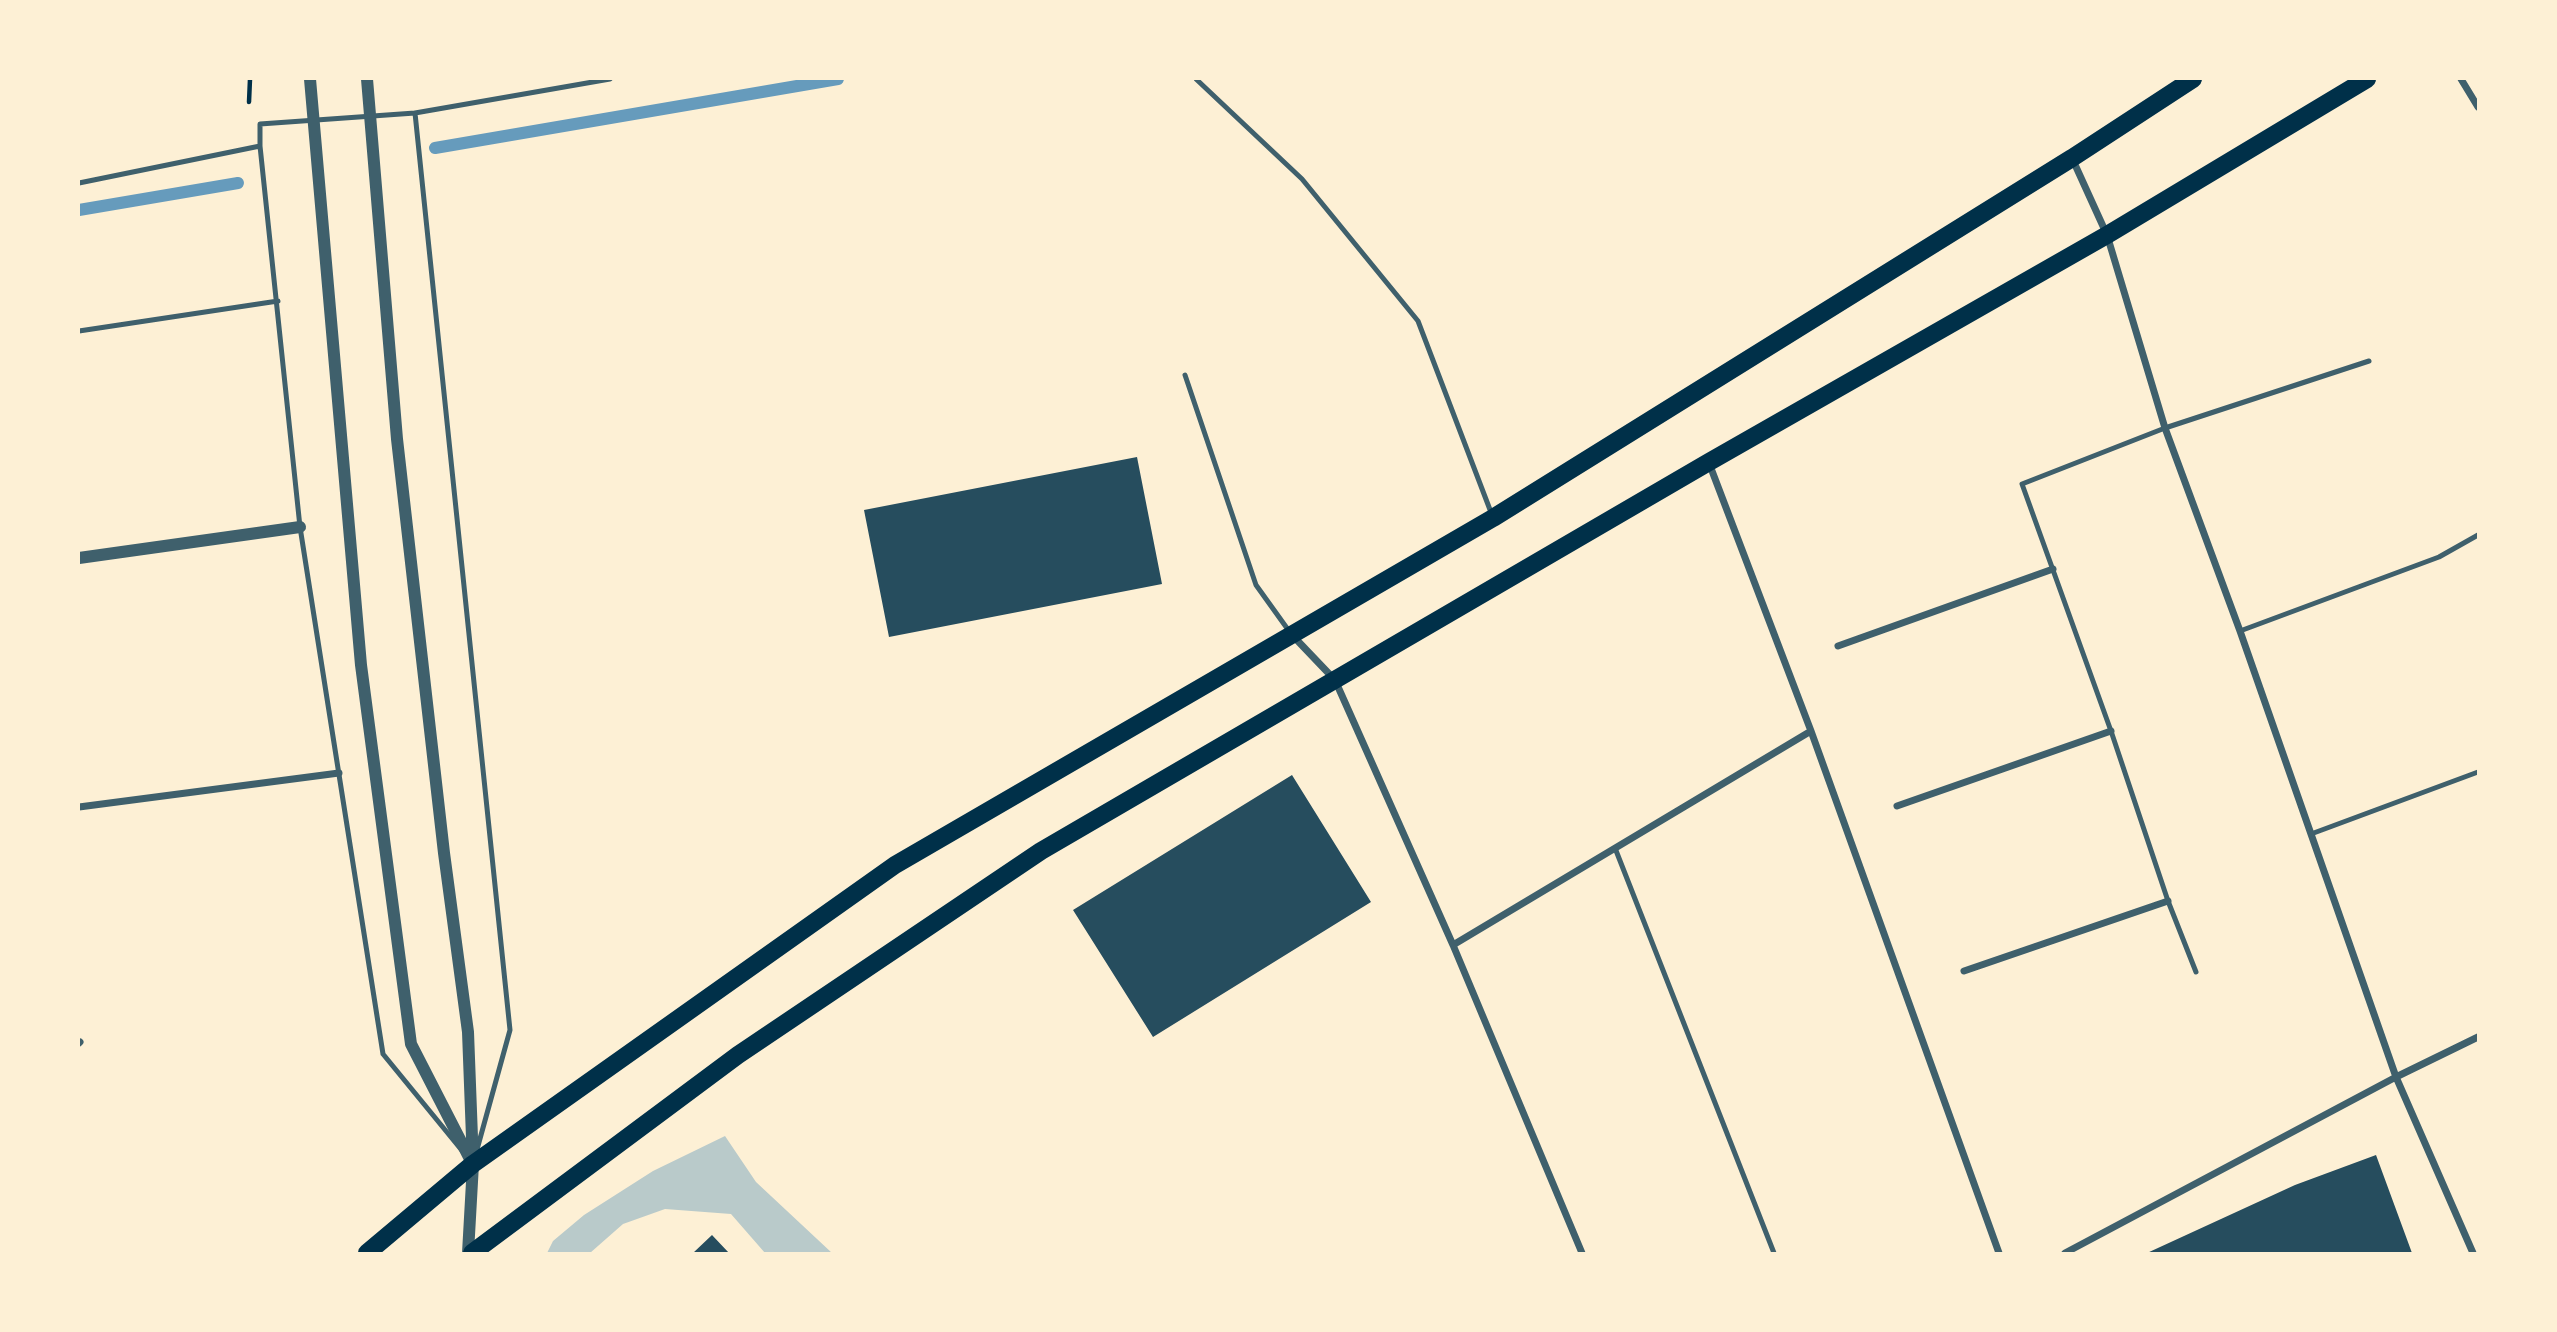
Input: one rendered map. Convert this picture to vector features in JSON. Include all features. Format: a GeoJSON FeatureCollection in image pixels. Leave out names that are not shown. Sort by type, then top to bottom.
{"type":"FeatureCollection","features":[{"type":"Feature","properties":{"kind":"main road"},"geometry":{"type":"LineString","coordinates":[[367,1253],[473,1164],[895,865],[1493,518],[2072,158],[2193,79]]}},
{"type":"Feature","properties":{"kind":"main road"},"geometry":{"type":"LineString","coordinates":[[470,1253],[738,1055],[1041,851],[1709,462],[2106,235],[2367,79]]}},
{"type":"Feature","properties":{"kind":"street"},"geometry":{"type":"LineString","coordinates":[[310,79],[361,666],[411,1044],[473,1164]]}},
{"type":"Feature","properties":{"kind":"street"},"geometry":{"type":"LineString","coordinates":[[368,79],[397,439],[444,853],[468,1032],[473,1164],[470,1253]]}},
{"type":"Feature","properties":{"kind":"street"},"geometry":{"type":"LineString","coordinates":[[2461,79],[2478,107]]}},
{"type":"Feature","properties":{"kind":"street"},"geometry":{"type":"LineString","coordinates":[[2072,158],[2106,235],[2165,428],[2240,631],[2396,1077],[2473,1253]]}},
{"type":"Feature","properties":{"kind":"street"},"geometry":{"type":"LineString","coordinates":[[1709,462],[1811,731],[1999,1253]]}},
{"type":"Feature","properties":{"kind":"street"},"geometry":{"type":"LineString","coordinates":[[79,558],[300,527]]}},
{"type":"Feature","properties":{"kind":"street"},"geometry":{"type":"LineString","coordinates":[[1838,646],[2053,569]]}},
{"type":"Feature","properties":{"kind":"street"},"geometry":{"type":"LineString","coordinates":[[1293,636],[1335,680],[1453,944],[1582,1253]]}},
{"type":"Feature","properties":{"kind":"street"},"geometry":{"type":"LineString","coordinates":[[1453,944],[1811,731]]}},
{"type":"Feature","properties":{"kind":"street"},"geometry":{"type":"LineString","coordinates":[[1897,806],[2112,731]]}},
{"type":"Feature","properties":{"kind":"street"},"geometry":{"type":"LineString","coordinates":[[79,807],[338,773]]}},
{"type":"Feature","properties":{"kind":"street"},"geometry":{"type":"LineString","coordinates":[[1964,971],[2168,901]]}},
{"type":"Feature","properties":{"kind":"street"},"geometry":{"type":"LineString","coordinates":[[2065,1253],[2396,1077],[2478,1037]]}},
{"type":"Feature","properties":{"kind":"lane"},"geometry":{"type":"LineString","coordinates":[[473,1164],[383,1054],[300,527],[260,146],[260,124],[415,113],[610,79]]}},
{"type":"Feature","properties":{"kind":"lane"},"geometry":{"type":"LineString","coordinates":[[1196,79],[1302,179],[1418,321],[1493,518]]}},
{"type":"Feature","properties":{"kind":"lane"},"geometry":{"type":"LineString","coordinates":[[415,113],[510,1030],[473,1164]]}},
{"type":"Feature","properties":{"kind":"lane"},"geometry":{"type":"LineString","coordinates":[[79,183],[260,146]]}},
{"type":"Feature","properties":{"kind":"lane"},"geometry":{"type":"LineString","coordinates":[[79,331],[278,301]]}},
{"type":"Feature","properties":{"kind":"lane"},"geometry":{"type":"LineString","coordinates":[[2196,972],[2168,901],[2112,731],[2022,484],[2165,428],[2369,361]]}},
{"type":"Feature","properties":{"kind":"lane"},"geometry":{"type":"LineString","coordinates":[[1185,375],[1256,585],[1293,636]]}},
{"type":"Feature","properties":{"kind":"lane"},"geometry":{"type":"LineString","coordinates":[[2240,631],[2439,557],[2478,535]]}},
{"type":"Feature","properties":{"kind":"lane"},"geometry":{"type":"LineString","coordinates":[[2311,834],[2478,772]]}},
{"type":"Feature","properties":{"kind":"lane"},"geometry":{"type":"LineString","coordinates":[[1615,848],[1774,1253]]}},
{"type":"Feature","properties":{"kind":"path"},"geometry":{"type":"LineString","coordinates":[[249,104],[250,79]]}},
{"type":"Feature","properties":{"kind":"shaded area"},"geometry":{"type":"Polygon","coordinates":[[[725,1136],[756,1182],[832,1253],[765,1253],[731,1214],[665,1209],[623,1224],[590,1253],[547,1253],[553,1241],[584,1215],[653,1171],[725,1136]]]}},
{"type":"Feature","properties":{"kind":"building"},"geometry":{"type":"Polygon","coordinates":[[[1137,457],[1162,584],[889,637],[864,510],[1137,457]]]}},
{"type":"Feature","properties":{"kind":"building"},"geometry":{"type":"Polygon","coordinates":[[[1292,775],[1371,902],[1153,1037],[1073,910],[1292,775]]]}},
{"type":"Feature","properties":{"kind":"building"},"geometry":{"type":"Polygon","coordinates":[[[2376,1155],[2412,1253],[2147,1253],[2295,1185],[2376,1155]]]}},
{"type":"Feature","properties":{"kind":"building"},"geometry":{"type":"Polygon","coordinates":[[[712,1235],[729,1253],[693,1253],[712,1235]]]}},
{"type":"Feature","properties":{"kind":"waterway"},"geometry":{"type":"LineString","coordinates":[[435,148],[838,79]]}},
{"type":"Feature","properties":{"kind":"waterway"},"geometry":{"type":"LineString","coordinates":[[79,210],[238,183]]}}]}
